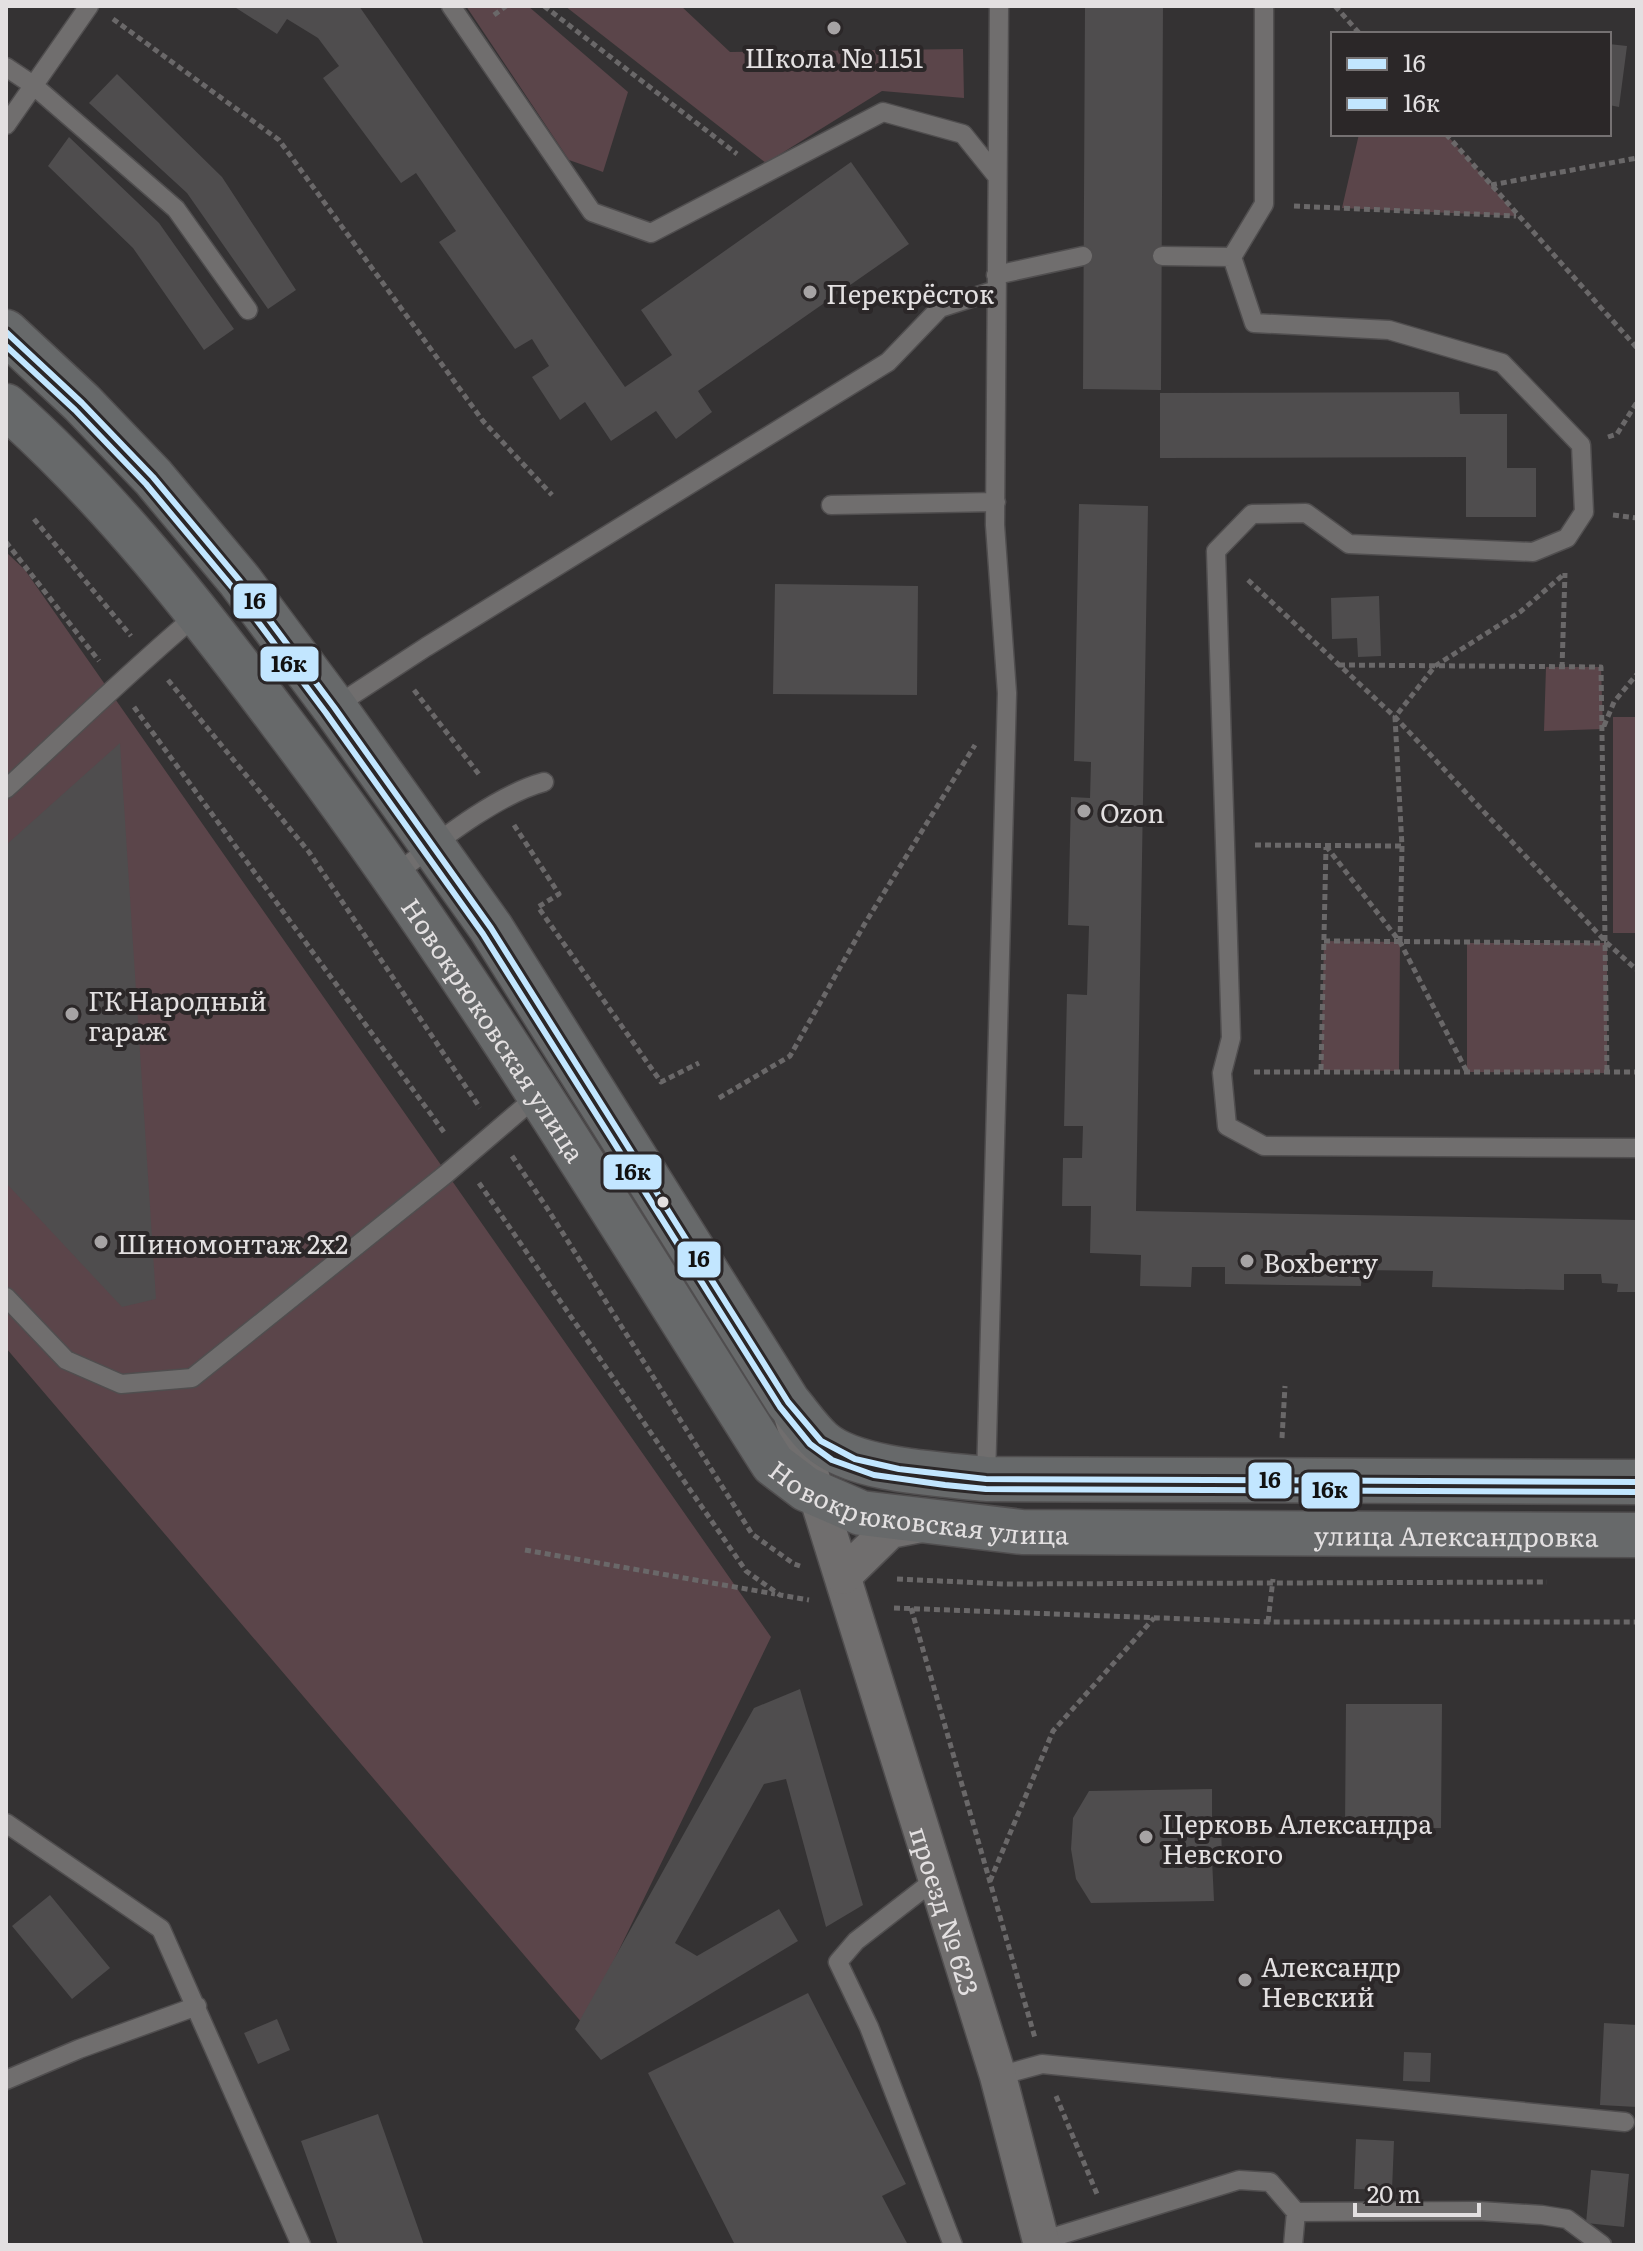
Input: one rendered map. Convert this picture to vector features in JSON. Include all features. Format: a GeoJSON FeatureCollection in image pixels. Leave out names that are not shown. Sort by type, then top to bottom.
{"type":"FeatureCollection","features":[{"type":"Feature","properties":{"kind":"main road","name":"Новокрюковская улица"},"geometry":{"type":"LineString","coordinates":[[6,332],[82,403],[153,477],[240,581],[334,707],[491,928],[788,1402],[823,1443],[863,1462],[899,1469]]}},
{"type":"Feature","properties":{"kind":"main road","name":"Новокрюковская улица"},"geometry":{"type":"LineString","coordinates":[[6,406],[101,500],[199,613],[322,775],[437,939],[773,1464],[817,1494],[861,1513],[929,1523],[1022,1532],[1277,1534]]}},
{"type":"Feature","properties":{"kind":"main road","name":"улица Александровка"},"geometry":{"type":"LineString","coordinates":[[899,1469],[986,1479],[1637,1482]]}},
{"type":"Feature","properties":{"kind":"main road","name":"улица Александровка"},"geometry":{"type":"LineString","coordinates":[[1277,1534],[1637,1535]]}},
{"type":"Feature","properties":{"kind":"street"},"geometry":{"type":"LineString","coordinates":[[788,1402],[843,1576]]}},
{"type":"Feature","properties":{"kind":"street"},"geometry":{"type":"LineString","coordinates":[[773,1464],[843,1576]]}},
{"type":"Feature","properties":{"kind":"street"},"geometry":{"type":"LineString","coordinates":[[843,1576],[850,1534],[869,1489],[899,1469]]}},
{"type":"Feature","properties":{"kind":"street"},"geometry":{"type":"LineString","coordinates":[[843,1576],[890,1530],[929,1523]]}},
{"type":"Feature","properties":{"kind":"street","name":"проезд № 623"},"geometry":{"type":"LineString","coordinates":[[843,1576],[998,2076],[1041,2243]]}},
{"type":"Feature","properties":{"kind":"lane"},"geometry":{"type":"LineString","coordinates":[[6,125],[89,6]]}},
{"type":"Feature","properties":{"kind":"lane"},"geometry":{"type":"LineString","coordinates":[[451,6],[592,212],[651,233],[883,112],[963,134],[996,175]]}},
{"type":"Feature","properties":{"kind":"lane"},"geometry":{"type":"LineString","coordinates":[[986,1479],[1007,693],[995,525],[999,6]]}},
{"type":"Feature","properties":{"kind":"lane"},"geometry":{"type":"LineString","coordinates":[[1264,6],[1264,204],[1232,257],[1254,323],[1389,330],[1502,363],[1581,445],[1584,512],[1567,538],[1533,552],[1349,544],[1306,513],[1252,514],[1216,551],[1231,1038],[1222,1073],[1227,1126],[1264,1146],[1637,1148]]}},
{"type":"Feature","properties":{"kind":"lane"},"geometry":{"type":"LineString","coordinates":[[6,67],[33,85],[176,209],[248,310]]}},
{"type":"Feature","properties":{"kind":"lane"},"geometry":{"type":"LineString","coordinates":[[334,707],[888,362],[940,308],[996,282],[1083,256]]}},
{"type":"Feature","properties":{"kind":"lane"},"geometry":{"type":"LineString","coordinates":[[1162,256],[1232,257]]}},
{"type":"Feature","properties":{"kind":"lane"},"geometry":{"type":"LineString","coordinates":[[831,505],[996,502]]}},
{"type":"Feature","properties":{"kind":"lane"},"geometry":{"type":"LineString","coordinates":[[6,789],[148,656],[199,613]]}},
{"type":"Feature","properties":{"kind":"lane"},"geometry":{"type":"LineString","coordinates":[[393,876],[499,803],[527,787],[544,782]]}},
{"type":"Feature","properties":{"kind":"lane"},"geometry":{"type":"LineString","coordinates":[[6,1297],[66,1360],[121,1384],[192,1378],[434,1184],[537,1096]]}},
{"type":"Feature","properties":{"kind":"lane"},"geometry":{"type":"LineString","coordinates":[[6,1823],[161,1929],[301,2245]]}},
{"type":"Feature","properties":{"kind":"lane"},"geometry":{"type":"LineString","coordinates":[[937,1878],[856,1941],[838,1962],[869,2027],[953,2245]]}},
{"type":"Feature","properties":{"kind":"lane"},"geometry":{"type":"LineString","coordinates":[[6,2080],[197,2006]]}},
{"type":"Feature","properties":{"kind":"lane"},"geometry":{"type":"LineString","coordinates":[[998,2076],[1042,2064],[1625,2122]]}},
{"type":"Feature","properties":{"kind":"lane"},"geometry":{"type":"LineString","coordinates":[[1041,2243],[1108,2219],[1239,2180],[1270,2182],[1296,2212],[1293,2245]]}},
{"type":"Feature","properties":{"kind":"lane"},"geometry":{"type":"LineString","coordinates":[[1296,2212],[1479,2211],[1542,2215],[1567,2219],[1602,2245]]}},
{"type":"Feature","properties":{"kind":"path"},"geometry":{"type":"LineString","coordinates":[[544,6],[764,174]]}},
{"type":"Feature","properties":{"kind":"path"},"geometry":{"type":"LineString","coordinates":[[1335,6],[1358,32]]}},
{"type":"Feature","properties":{"kind":"path"},"geometry":{"type":"LineString","coordinates":[[107,15],[279,140],[483,421],[552,495]]}},
{"type":"Feature","properties":{"kind":"path"},"geometry":{"type":"LineString","coordinates":[[1448,136],[1637,348]]}},
{"type":"Feature","properties":{"kind":"path"},"geometry":{"type":"LineString","coordinates":[[1490,185],[1637,158]]}},
{"type":"Feature","properties":{"kind":"path"},"geometry":{"type":"LineString","coordinates":[[1264,204],[1517,216]]}},
{"type":"Feature","properties":{"kind":"path"},"geometry":{"type":"LineString","coordinates":[[1581,445],[1617,434],[1637,402]]}},
{"type":"Feature","properties":{"kind":"path"},"geometry":{"type":"LineString","coordinates":[[1562,668],[1567,538]]}},
{"type":"Feature","properties":{"kind":"path"},"geometry":{"type":"LineString","coordinates":[[1216,551],[1395,717],[1607,943],[1637,970]]}},
{"type":"Feature","properties":{"kind":"path"},"geometry":{"type":"LineString","coordinates":[[1400,942],[1402,846],[1395,717],[1435,666],[1520,612],[1565,573]]}},
{"type":"Feature","properties":{"kind":"path"},"geometry":{"type":"LineString","coordinates":[[1339,665],[1601,667],[1607,1073]]}},
{"type":"Feature","properties":{"kind":"path"},"geometry":{"type":"LineString","coordinates":[[397,666],[499,803],[559,894],[538,907],[661,1082],[699,1063]]}},
{"type":"Feature","properties":{"kind":"path"},"geometry":{"type":"LineString","coordinates":[[1603,729],[1614,702],[1637,674]]}},
{"type":"Feature","properties":{"kind":"path"},"geometry":{"type":"LineString","coordinates":[[719,1098],[790,1056],[864,925],[1007,693]]}},
{"type":"Feature","properties":{"kind":"path"},"geometry":{"type":"LineString","coordinates":[[1226,845],[1402,846]]}},
{"type":"Feature","properties":{"kind":"path"},"geometry":{"type":"LineString","coordinates":[[1321,1070],[1326,846]]}},
{"type":"Feature","properties":{"kind":"path"},"geometry":{"type":"LineString","coordinates":[[1326,846],[1400,942],[1467,1072]]}},
{"type":"Feature","properties":{"kind":"path"},"geometry":{"type":"LineString","coordinates":[[1324,941],[1607,943]]}},
{"type":"Feature","properties":{"kind":"path"},"geometry":{"type":"LineString","coordinates":[[1222,1073],[1321,1070],[1637,1072]]}},
{"type":"Feature","properties":{"kind":"path"},"geometry":{"type":"LineString","coordinates":[[525,1550],[780,1595]]}},
{"type":"Feature","properties":{"kind":"path"},"geometry":{"type":"LineString","coordinates":[[911,1608],[1042,2064],[1108,2219]]}},
{"type":"Feature","properties":{"kind":"path"},"geometry":{"type":"LineString","coordinates":[[990,1883],[1053,1731],[1155,1618]]}},
{"type":"Feature","properties":{"kind":"shaded area"},"geometry":{"type":"Polygon","coordinates":[[[466,6],[528,6],[628,92],[603,172],[569,160],[466,6]]]}},
{"type":"Feature","properties":{"kind":"shaded area"},"geometry":{"type":"Polygon","coordinates":[[[565,6],[681,6],[730,52],[963,49],[964,98],[882,91],[766,163],[565,6]]]}},
{"type":"Feature","properties":{"kind":"shaded area"},"geometry":{"type":"Polygon","coordinates":[[[1359,136],[1448,136],[1517,216],[1342,208],[1359,136]]]}},
{"type":"Feature","properties":{"kind":"shaded area"},"geometry":{"type":"Polygon","coordinates":[[[6,552],[25,570],[771,1637],[583,2024],[6,1348],[6,552]]]}},
{"type":"Feature","properties":{"kind":"shaded area"},"geometry":{"type":"Polygon","coordinates":[[[1546,667],[1601,667],[1603,729],[1544,731],[1546,667]]]}},
{"type":"Feature","properties":{"kind":"shaded area"},"geometry":{"type":"Polygon","coordinates":[[[1613,717],[1637,717],[1637,933],[1613,933],[1613,717]]]}},
{"type":"Feature","properties":{"kind":"shaded area"},"geometry":{"type":"Polygon","coordinates":[[[1324,941],[1400,942],[1399,1071],[1321,1070],[1324,941]]]}},
{"type":"Feature","properties":{"kind":"shaded area"},"geometry":{"type":"Polygon","coordinates":[[[1467,943],[1607,943],[1607,1073],[1467,1072],[1467,943]]]}},
{"type":"Feature","properties":{"kind":"building"},"geometry":{"type":"Polygon","coordinates":[[[233,6],[359,6],[625,387],[672,355],[641,310],[851,162],[909,244],[698,391],[712,412],[676,439],[656,411],[611,441],[585,402],[560,420],[532,377],[549,366],[532,339],[515,349],[439,242],[456,231],[416,173],[401,183],[323,78],[339,66],[318,38],[287,19],[277,34],[233,6]]]}},
{"type":"Feature","properties":{"kind":"building"},"geometry":{"type":"Polygon","coordinates":[[[1085,6],[1163,6],[1161,390],[1083,389],[1085,6]]]}},
{"type":"Feature","properties":{"kind":"building"},"geometry":{"type":"Polygon","coordinates":[[[1611,44],[1627,46],[1619,107],[1611,105],[1611,44]]]}},
{"type":"Feature","properties":{"kind":"building"},"geometry":{"type":"Polygon","coordinates":[[[117,74],[222,177],[296,290],[268,309],[187,193],[89,103],[117,74]]]}},
{"type":"Feature","properties":{"kind":"building"},"geometry":{"type":"Polygon","coordinates":[[[69,137],[159,223],[234,329],[204,350],[133,248],[48,166],[69,137]]]}},
{"type":"Feature","properties":{"kind":"building"},"geometry":{"type":"Polygon","coordinates":[[[1459,392],[1460,414],[1507,414],[1507,468],[1536,468],[1536,517],[1466,517],[1466,457],[1160,458],[1160,393],[1459,392]]]}},
{"type":"Feature","properties":{"kind":"building"},"geometry":{"type":"Polygon","coordinates":[[[1079,504],[1148,506],[1136,1211],[1637,1220],[1637,1292],[1617,1292],[1618,1284],[1602,1283],[1601,1274],[1564,1274],[1564,1290],[1432,1287],[1433,1271],[1362,1270],[1361,1286],[1225,1284],[1225,1267],[1192,1267],[1191,1287],[1140,1286],[1141,1255],[1090,1253],[1091,1206],[1062,1206],[1063,1158],[1082,1158],[1083,1126],[1064,1126],[1067,994],[1087,995],[1089,926],[1068,925],[1071,797],[1090,798],[1091,762],[1074,761],[1079,504]]]}},
{"type":"Feature","properties":{"kind":"building"},"geometry":{"type":"Polygon","coordinates":[[[775,584],[918,586],[917,695],[773,694],[775,584]]]}},
{"type":"Feature","properties":{"kind":"building"},"geometry":{"type":"Polygon","coordinates":[[[1379,596],[1381,656],[1358,657],[1357,638],[1332,639],[1331,598],[1379,596]]]}},
{"type":"Feature","properties":{"kind":"building","name":"ГК Народный гараж"},"geometry":{"type":"Polygon","coordinates":[[[120,743],[156,1299],[122,1307],[6,1183],[6,845],[120,743]]]}},
{"type":"Feature","properties":{"kind":"building"},"geometry":{"type":"Polygon","coordinates":[[[800,1689],[863,1905],[826,1927],[786,1779],[764,1784],[675,1943],[697,1956],[779,1909],[798,1941],[601,2060],[575,2029],[754,1708],[800,1689]]]}},
{"type":"Feature","properties":{"kind":"building"},"geometry":{"type":"Polygon","coordinates":[[[1346,1704],[1442,1704],[1441,1828],[1345,1828],[1346,1704]]]}},
{"type":"Feature","properties":{"kind":"building","name":"Церковь Александра Невского"},"geometry":{"type":"Polygon","coordinates":[[[1212,1789],[1212,1824],[1221,1824],[1222,1859],[1212,1859],[1214,1901],[1091,1903],[1076,1879],[1071,1849],[1073,1818],[1089,1791],[1212,1789]]]}},
{"type":"Feature","properties":{"kind":"building"},"geometry":{"type":"Polygon","coordinates":[[[50,1895],[110,1968],[72,1999],[12,1926],[50,1895]]]}},
{"type":"Feature","properties":{"kind":"building"},"geometry":{"type":"Polygon","coordinates":[[[808,1993],[906,2184],[882,2196],[908,2245],[735,2245],[648,2073],[808,1993]]]}},
{"type":"Feature","properties":{"kind":"building"},"geometry":{"type":"Polygon","coordinates":[[[277,2019],[290,2050],[258,2064],[244,2033],[277,2019]]]}},
{"type":"Feature","properties":{"kind":"building"},"geometry":{"type":"Polygon","coordinates":[[[1604,2023],[1637,2025],[1637,2107],[1600,2105],[1604,2023]]]}},
{"type":"Feature","properties":{"kind":"building"},"geometry":{"type":"Polygon","coordinates":[[[1404,2052],[1431,2053],[1430,2082],[1403,2081],[1404,2052]]]}},
{"type":"Feature","properties":{"kind":"building"},"geometry":{"type":"Polygon","coordinates":[[[378,2114],[424,2245],[338,2245],[301,2141],[378,2114]]]}},
{"type":"Feature","properties":{"kind":"building"},"geometry":{"type":"Polygon","coordinates":[[[1356,2139],[1394,2141],[1392,2190],[1354,2189],[1356,2139]]]}},
{"type":"Feature","properties":{"kind":"building"},"geometry":{"type":"Polygon","coordinates":[[[1591,2170],[1629,2174],[1624,2227],[1586,2223],[1591,2170]]]}},
{"type":"Feature","properties":{"kind":"transit line","name":"16"},"geometry":{"type":"LineString","coordinates":[[6,332],[82,403],[153,477],[240,581],[334,707],[491,928],[788,1402],[821,1441],[855,1459],[899,1469],[986,1479],[1637,1482]]}},
{"type":"Feature","properties":{"kind":"transit line","name":"16к"},"geometry":{"type":"LineString","coordinates":[[6,346],[75,410],[146,484],[232,587],[326,713],[483,934],[780,1407],[810,1444],[832,1460],[874,1475],[986,1489],[1637,1492]]}},
{"type":"Feature","properties":{"kind":"place","name":"Школа № 1151"},"geometry":{"type":"Point","coordinates":[834,28]}},
{"type":"Feature","properties":{"kind":"place","name":"Перекрёсток"},"geometry":{"type":"Point","coordinates":[810,292]}},
{"type":"Feature","properties":{"kind":"place","name":"Ozon"},"geometry":{"type":"Point","coordinates":[1084,811]}},
{"type":"Feature","properties":{"kind":"place","name":"ГК Народный гараж"},"geometry":{"type":"Point","coordinates":[72,1014]}},
{"type":"Feature","properties":{"kind":"place","name":"Шиномонтаж 2x2"},"geometry":{"type":"Point","coordinates":[101,1242]}},
{"type":"Feature","properties":{"kind":"place","name":"Boxberry"},"geometry":{"type":"Point","coordinates":[1247,1261]}},
{"type":"Feature","properties":{"kind":"place","name":"Церковь Александра Невского"},"geometry":{"type":"Point","coordinates":[1146,1837]}},
{"type":"Feature","properties":{"kind":"place","name":"Александр Невский"},"geometry":{"type":"Point","coordinates":[1245,1980]}}]}
